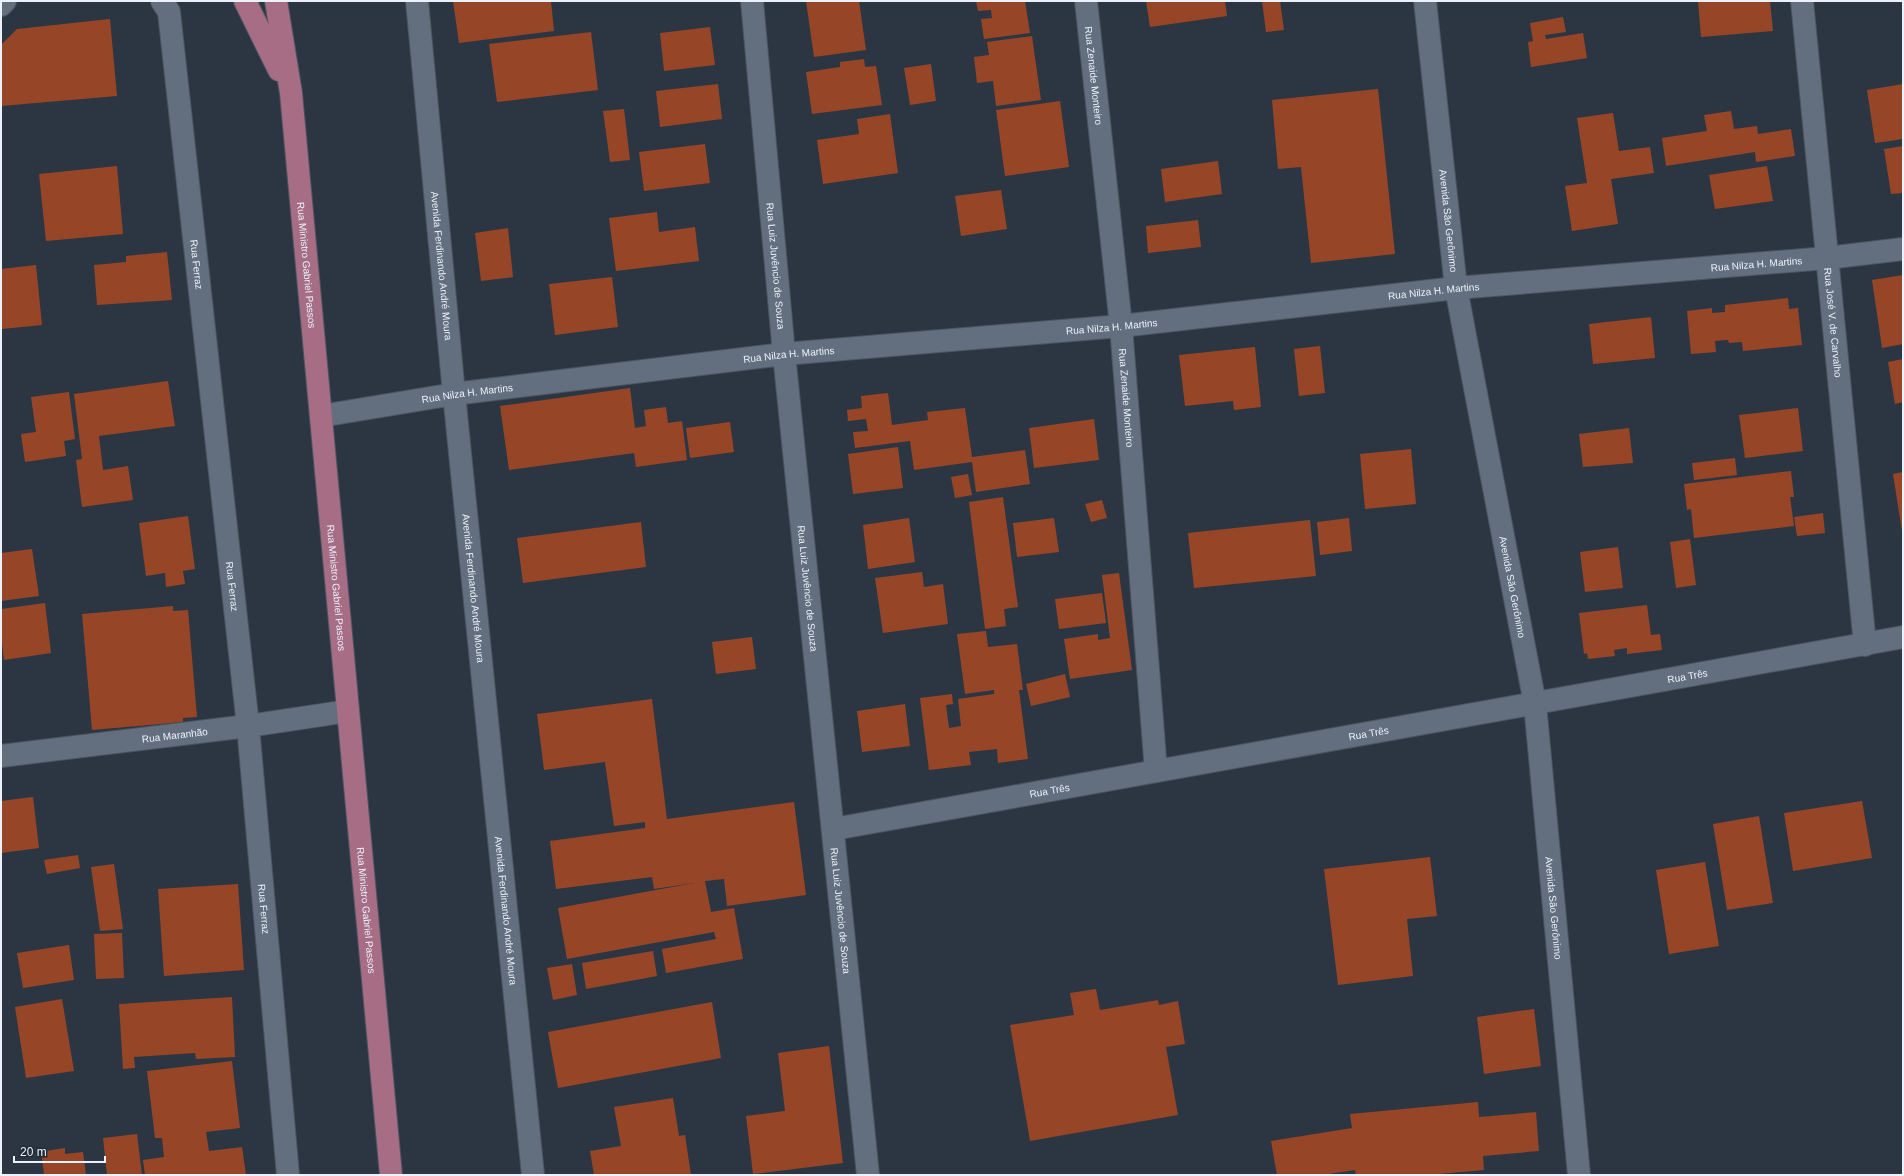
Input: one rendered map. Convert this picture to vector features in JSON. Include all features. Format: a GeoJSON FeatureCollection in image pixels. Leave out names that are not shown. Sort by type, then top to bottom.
{"type":"FeatureCollection","features":[{"type":"Feature","properties":{"kind":"main road"},"geometry":{"type":"LineString","coordinates":[[245,1],[291,93]]}},
{"type":"Feature","properties":{"kind":"main road","name":"Rua Ministro Gabriel Passos"},"geometry":{"type":"LineString","coordinates":[[276,1],[291,93],[392,1175]]}},
{"type":"Feature","properties":{"kind":"street"},"geometry":{"type":"LineString","coordinates":[[1,5],[5,1]]}},
{"type":"Feature","properties":{"kind":"street","name":"Rua Ferraz"},"geometry":{"type":"LineString","coordinates":[[162,1],[169,12],[248,726],[288,1175]]}},
{"type":"Feature","properties":{"kind":"street","name":"Avenida Ferdinando André Moura"},"geometry":{"type":"LineString","coordinates":[[417,1],[454,394],[533,1175]]}},
{"type":"Feature","properties":{"kind":"street","name":"Rua Luiz Juvêncio de Souza"},"geometry":{"type":"LineString","coordinates":[[752,1],[784,354],[834,829],[868,1175]]}},
{"type":"Feature","properties":{"kind":"street","name":"Rua Zenaide Monteiro"},"geometry":{"type":"LineString","coordinates":[[1086,1],[1121,326],[1156,771]]}},
{"type":"Feature","properties":{"kind":"street","name":"Avenida São Gerônimo"},"geometry":{"type":"LineString","coordinates":[[1425,1],[1456,288],[1534,704],[1579,1175]]}},
{"type":"Feature","properties":{"kind":"street","name":"Rua José V. de Carvalho"},"geometry":{"type":"LineString","coordinates":[[1802,1],[1864,644]]}},
{"type":"Feature","properties":{"kind":"street","name":"Rua Nilza H. Martins"},"geometry":{"type":"LineString","coordinates":[[321,416],[454,394],[784,354],[1121,326],[1456,288],[1827,258],[1903,249]]}},
{"type":"Feature","properties":{"kind":"street","name":"Rua Três"},"geometry":{"type":"LineString","coordinates":[[834,829],[1903,637]]}},
{"type":"Feature","properties":{"kind":"street","name":"Rua Maranhão"},"geometry":{"type":"LineString","coordinates":[[1,756],[248,726],[348,711]]}},
{"type":"Feature","properties":{"kind":"building"},"geometry":{"type":"Polygon","coordinates":[[[453,1],[551,1],[554,31],[459,43],[453,1]]]}},
{"type":"Feature","properties":{"kind":"building"},"geometry":{"type":"Polygon","coordinates":[[[806,1],[859,1],[866,50],[814,57],[806,1]]]}},
{"type":"Feature","properties":{"kind":"building"},"geometry":{"type":"Polygon","coordinates":[[[976,1],[1025,1],[1030,33],[984,39],[981,19],[992,18],[991,10],[978,11],[976,1]]]}},
{"type":"Feature","properties":{"kind":"building"},"geometry":{"type":"Polygon","coordinates":[[[1146,1],[1225,1],[1227,16],[1150,27],[1146,1]]]}},
{"type":"Feature","properties":{"kind":"building"},"geometry":{"type":"Polygon","coordinates":[[[1262,1],[1280,1],[1284,30],[1266,32],[1262,1]]]}},
{"type":"Feature","properties":{"kind":"building"},"geometry":{"type":"Polygon","coordinates":[[[1698,1],[1770,1],[1773,31],[1701,37],[1698,1]]]}},
{"type":"Feature","properties":{"kind":"building"},"geometry":{"type":"Polygon","coordinates":[[[1563,17],[1566,32],[1545,35],[1546,39],[1583,33],[1587,58],[1531,67],[1528,42],[1533,41],[1530,23],[1563,17]]]}},
{"type":"Feature","properties":{"kind":"building"},"geometry":{"type":"Polygon","coordinates":[[[110,19],[117,96],[1,106],[1,45],[17,29],[110,19]]]}},
{"type":"Feature","properties":{"kind":"building"},"geometry":{"type":"Polygon","coordinates":[[[710,27],[715,65],[664,71],[660,33],[710,27]]]}},
{"type":"Feature","properties":{"kind":"building"},"geometry":{"type":"Polygon","coordinates":[[[591,32],[598,90],[497,102],[489,44],[591,32]]]}},
{"type":"Feature","properties":{"kind":"building"},"geometry":{"type":"Polygon","coordinates":[[[1032,36],[1041,100],[996,106],[993,81],[977,83],[974,57],[989,55],[987,42],[1032,36]]]}},
{"type":"Feature","properties":{"kind":"building"},"geometry":{"type":"Polygon","coordinates":[[[864,59],[865,67],[876,66],[882,105],[812,114],[806,72],[840,67],[840,62],[864,59]]]}},
{"type":"Feature","properties":{"kind":"building"},"geometry":{"type":"Polygon","coordinates":[[[931,64],[936,101],[910,105],[904,68],[931,64]]]}},
{"type":"Feature","properties":{"kind":"building"},"geometry":{"type":"Polygon","coordinates":[[[718,84],[722,119],[660,127],[656,91],[718,84]]]}},
{"type":"Feature","properties":{"kind":"building"},"geometry":{"type":"Polygon","coordinates":[[[1903,84],[1903,139],[1875,143],[1867,90],[1903,84]]]}},
{"type":"Feature","properties":{"kind":"building"},"geometry":{"type":"Polygon","coordinates":[[[1378,89],[1395,254],[1311,263],[1301,167],[1278,169],[1272,100],[1378,89]]]}},
{"type":"Feature","properties":{"kind":"building"},"geometry":{"type":"Polygon","coordinates":[[[1060,101],[1069,167],[1005,176],[996,110],[1060,101]]]}},
{"type":"Feature","properties":{"kind":"building"},"geometry":{"type":"Polygon","coordinates":[[[624,109],[630,160],[610,162],[603,111],[624,109]]]}},
{"type":"Feature","properties":{"kind":"building"},"geometry":{"type":"Polygon","coordinates":[[[1731,111],[1734,129],[1757,126],[1758,134],[1791,129],[1795,156],[1756,162],[1755,152],[1666,166],[1662,138],[1707,131],[1704,115],[1731,111]]]}},
{"type":"Feature","properties":{"kind":"building"},"geometry":{"type":"Polygon","coordinates":[[[1613,113],[1619,151],[1650,147],[1654,173],[1611,179],[1618,224],[1572,231],[1565,186],[1587,183],[1577,118],[1613,113]]]}},
{"type":"Feature","properties":{"kind":"building"},"geometry":{"type":"Polygon","coordinates":[[[890,114],[898,173],[823,184],[817,140],[859,134],[857,119],[890,114]]]}},
{"type":"Feature","properties":{"kind":"building"},"geometry":{"type":"Polygon","coordinates":[[[705,144],[710,183],[644,191],[639,152],[705,144]]]}},
{"type":"Feature","properties":{"kind":"building"},"geometry":{"type":"Polygon","coordinates":[[[1903,146],[1903,193],[1891,194],[1884,149],[1903,146]]]}},
{"type":"Feature","properties":{"kind":"building"},"geometry":{"type":"Polygon","coordinates":[[[1218,161],[1222,194],[1165,202],[1161,169],[1218,161]]]}},
{"type":"Feature","properties":{"kind":"building"},"geometry":{"type":"Polygon","coordinates":[[[117,166],[123,234],[46,241],[39,174],[117,166]]]}},
{"type":"Feature","properties":{"kind":"building"},"geometry":{"type":"Polygon","coordinates":[[[1767,166],[1773,201],[1715,209],[1709,175],[1767,166]]]}},
{"type":"Feature","properties":{"kind":"building"},"geometry":{"type":"Polygon","coordinates":[[[1001,190],[1007,229],[961,236],[955,196],[1001,190]]]}},
{"type":"Feature","properties":{"kind":"building"},"geometry":{"type":"Polygon","coordinates":[[[657,212],[659,232],[695,227],[699,261],[616,271],[609,218],[657,212]]]}},
{"type":"Feature","properties":{"kind":"building"},"geometry":{"type":"Polygon","coordinates":[[[1198,220],[1201,247],[1148,253],[1146,226],[1198,220]]]}},
{"type":"Feature","properties":{"kind":"building"},"geometry":{"type":"Polygon","coordinates":[[[508,228],[513,277],[481,281],[475,233],[508,228]]]}},
{"type":"Feature","properties":{"kind":"building"},"geometry":{"type":"Polygon","coordinates":[[[167,252],[172,300],[97,305],[94,265],[126,262],[126,256],[167,252]]]}},
{"type":"Feature","properties":{"kind":"building"},"geometry":{"type":"Polygon","coordinates":[[[36,265],[42,325],[2,329],[1,269],[36,265]]]}},
{"type":"Feature","properties":{"kind":"building"},"geometry":{"type":"Polygon","coordinates":[[[1903,275],[1903,344],[1882,348],[1872,280],[1903,275]]]}},
{"type":"Feature","properties":{"kind":"building"},"geometry":{"type":"Polygon","coordinates":[[[612,277],[618,327],[555,335],[549,284],[612,277]]]}},
{"type":"Feature","properties":{"kind":"building"},"geometry":{"type":"Polygon","coordinates":[[[1788,298],[1789,309],[1798,308],[1802,345],[1743,351],[1742,342],[1729,343],[1728,340],[1715,341],[1716,352],[1691,354],[1687,311],[1712,308],[1712,313],[1725,312],[1725,305],[1788,298]]]}},
{"type":"Feature","properties":{"kind":"building"},"geometry":{"type":"Polygon","coordinates":[[[1651,317],[1655,358],[1593,364],[1589,324],[1651,317]]]}},
{"type":"Feature","properties":{"kind":"building"},"geometry":{"type":"Polygon","coordinates":[[[1320,346],[1325,393],[1299,396],[1294,349],[1320,346]]]}},
{"type":"Feature","properties":{"kind":"building"},"geometry":{"type":"Polygon","coordinates":[[[1255,347],[1261,407],[1234,410],[1233,401],[1185,406],[1179,355],[1255,347]]]}},
{"type":"Feature","properties":{"kind":"building"},"geometry":{"type":"Polygon","coordinates":[[[1903,359],[1903,402],[1895,404],[1888,362],[1903,359]]]}},
{"type":"Feature","properties":{"kind":"building"},"geometry":{"type":"Polygon","coordinates":[[[168,381],[175,426],[99,436],[103,470],[128,466],[133,500],[82,507],[76,460],[82,459],[74,394],[168,381]]]}},
{"type":"Feature","properties":{"kind":"building"},"geometry":{"type":"Polygon","coordinates":[[[630,388],[635,428],[646,426],[644,410],[666,407],[668,423],[682,421],[687,460],[636,467],[634,453],[509,470],[500,406],[630,388]]]}},
{"type":"Feature","properties":{"kind":"building"},"geometry":{"type":"Polygon","coordinates":[[[69,392],[75,439],[64,441],[66,456],[25,462],[21,434],[36,432],[31,397],[69,392]]]}},
{"type":"Feature","properties":{"kind":"building"},"geometry":{"type":"Polygon","coordinates":[[[888,393],[892,425],[928,420],[927,412],[965,408],[972,457],[1025,450],[1030,484],[976,492],[972,462],[914,470],[910,441],[855,448],[853,432],[868,431],[866,419],[848,421],[847,410],[862,408],[861,396],[888,393]]]}},
{"type":"Feature","properties":{"kind":"building"},"geometry":{"type":"Polygon","coordinates":[[[1798,408],[1803,451],[1745,458],[1739,415],[1798,408]]]}},
{"type":"Feature","properties":{"kind":"building"},"geometry":{"type":"Polygon","coordinates":[[[1094,419],[1099,460],[1034,468],[1029,428],[1094,419]]]}},
{"type":"Feature","properties":{"kind":"building"},"geometry":{"type":"Polygon","coordinates":[[[730,422],[734,452],[690,458],[686,428],[730,422]]]}},
{"type":"Feature","properties":{"kind":"building"},"geometry":{"type":"Polygon","coordinates":[[[1629,428],[1633,463],[1583,467],[1579,434],[1629,428]]]}},
{"type":"Feature","properties":{"kind":"building"},"geometry":{"type":"Polygon","coordinates":[[[898,447],[903,488],[853,494],[848,454],[898,447]]]}},
{"type":"Feature","properties":{"kind":"building"},"geometry":{"type":"Polygon","coordinates":[[[1411,449],[1416,504],[1365,509],[1360,454],[1411,449]]]}},
{"type":"Feature","properties":{"kind":"building"},"geometry":{"type":"Polygon","coordinates":[[[1735,458],[1737,475],[1694,480],[1692,463],[1735,458]]]}},
{"type":"Feature","properties":{"kind":"building"},"geometry":{"type":"Polygon","coordinates":[[[1791,471],[1794,497],[1790,497],[1794,526],[1694,538],[1691,509],[1687,510],[1684,484],[1791,471]]]}},
{"type":"Feature","properties":{"kind":"building"},"geometry":{"type":"Polygon","coordinates":[[[1903,472],[1903,531],[1902,531],[1893,474],[1903,472]]]}},
{"type":"Feature","properties":{"kind":"building"},"geometry":{"type":"Polygon","coordinates":[[[968,474],[972,495],[955,498],[951,477],[968,474]]]}},
{"type":"Feature","properties":{"kind":"building"},"geometry":{"type":"Polygon","coordinates":[[[1003,497],[1018,607],[1004,609],[1006,626],[985,629],[969,502],[1003,497]]]}},
{"type":"Feature","properties":{"kind":"building"},"geometry":{"type":"Polygon","coordinates":[[[1102,500],[1107,518],[1091,522],[1085,504],[1102,500]]]}},
{"type":"Feature","properties":{"kind":"building"},"geometry":{"type":"Polygon","coordinates":[[[1823,513],[1825,533],[1797,536],[1794,517],[1823,513]]]}},
{"type":"Feature","properties":{"kind":"building"},"geometry":{"type":"Polygon","coordinates":[[[188,516],[195,569],[183,571],[185,584],[166,587],[165,573],[146,576],[139,523],[188,516]]]}},
{"type":"Feature","properties":{"kind":"building"},"geometry":{"type":"Polygon","coordinates":[[[909,518],[915,562],[868,569],[863,525],[909,518]]]}},
{"type":"Feature","properties":{"kind":"building"},"geometry":{"type":"Polygon","coordinates":[[[1054,518],[1059,552],[1017,557],[1013,523],[1054,518]]]}},
{"type":"Feature","properties":{"kind":"building"},"geometry":{"type":"Polygon","coordinates":[[[1349,518],[1352,551],[1320,555],[1317,522],[1349,518]]]}},
{"type":"Feature","properties":{"kind":"building"},"geometry":{"type":"Polygon","coordinates":[[[1310,520],[1316,576],[1194,588],[1188,533],[1310,520]]]}},
{"type":"Feature","properties":{"kind":"building"},"geometry":{"type":"Polygon","coordinates":[[[641,522],[646,567],[523,583],[517,538],[641,522]]]}},
{"type":"Feature","properties":{"kind":"building"},"geometry":{"type":"Polygon","coordinates":[[[1690,539],[1696,585],[1676,588],[1670,542],[1690,539]]]}},
{"type":"Feature","properties":{"kind":"building"},"geometry":{"type":"Polygon","coordinates":[[[1618,547],[1623,588],[1585,592],[1580,552],[1618,547]]]}},
{"type":"Feature","properties":{"kind":"building"},"geometry":{"type":"Polygon","coordinates":[[[32,549],[39,596],[1,601],[1,553],[32,549]]]}},
{"type":"Feature","properties":{"kind":"building"},"geometry":{"type":"Polygon","coordinates":[[[922,572],[924,587],[943,584],[948,624],[883,633],[875,578],[922,572]]]}},
{"type":"Feature","properties":{"kind":"building"},"geometry":{"type":"Polygon","coordinates":[[[1119,573],[1132,670],[1070,679],[1064,639],[1098,634],[1098,640],[1110,638],[1102,575],[1119,573]]]}},
{"type":"Feature","properties":{"kind":"building"},"geometry":{"type":"Polygon","coordinates":[[[1102,593],[1106,623],[1059,629],[1055,599],[1102,593]]]}},
{"type":"Feature","properties":{"kind":"building"},"geometry":{"type":"Polygon","coordinates":[[[45,603],[51,653],[4,660],[1,635],[1,609],[45,603]]]}},
{"type":"Feature","properties":{"kind":"building"},"geometry":{"type":"Polygon","coordinates":[[[1647,605],[1651,635],[1660,634],[1662,650],[1627,654],[1627,648],[1614,650],[1615,656],[1588,659],[1587,653],[1584,654],[1579,613],[1647,605]]]}},
{"type":"Feature","properties":{"kind":"building"},"geometry":{"type":"Polygon","coordinates":[[[173,606],[173,611],[188,610],[197,717],[183,718],[183,722],[92,730],[82,614],[173,606]]]}},
{"type":"Feature","properties":{"kind":"building"},"geometry":{"type":"Polygon","coordinates":[[[986,631],[988,647],[1017,644],[1023,690],[1019,690],[1028,759],[998,763],[997,749],[969,752],[971,765],[929,770],[920,698],[952,694],[953,704],[946,705],[949,728],[961,726],[958,699],[994,694],[994,690],[965,694],[957,634],[986,631]]]}},
{"type":"Feature","properties":{"kind":"building"},"geometry":{"type":"Polygon","coordinates":[[[752,637],[756,669],[716,674],[712,642],[752,637]]]}},
{"type":"Feature","properties":{"kind":"building"},"geometry":{"type":"Polygon","coordinates":[[[1065,674],[1070,697],[1031,706],[1026,684],[1065,674]]]}},
{"type":"Feature","properties":{"kind":"building"},"geometry":{"type":"Polygon","coordinates":[[[652,699],[667,819],[794,802],[806,895],[727,906],[724,879],[705,881],[711,912],[734,908],[743,959],[666,973],[662,949],[716,939],[714,932],[567,959],[558,908],[694,883],[654,889],[652,877],[556,889],[550,841],[645,828],[645,822],[614,826],[605,762],[544,770],[537,714],[652,699]]]}},
{"type":"Feature","properties":{"kind":"building"},"geometry":{"type":"Polygon","coordinates":[[[905,704],[910,746],[862,752],[857,711],[905,704]]]}},
{"type":"Feature","properties":{"kind":"building"},"geometry":{"type":"Polygon","coordinates":[[[33,797],[39,848],[1,853],[1,801],[33,797]]]}},
{"type":"Feature","properties":{"kind":"building"},"geometry":{"type":"Polygon","coordinates":[[[1862,801],[1872,858],[1793,871],[1784,813],[1862,801]]]}},
{"type":"Feature","properties":{"kind":"building"},"geometry":{"type":"Polygon","coordinates":[[[1759,816],[1773,903],[1727,910],[1713,824],[1759,816]]]}},
{"type":"Feature","properties":{"kind":"building"},"geometry":{"type":"Polygon","coordinates":[[[78,855],[80,868],[47,874],[44,860],[78,855]]]}},
{"type":"Feature","properties":{"kind":"building"},"geometry":{"type":"Polygon","coordinates":[[[1430,857],[1437,916],[1407,919],[1413,976],[1338,985],[1324,869],[1430,857]]]}},
{"type":"Feature","properties":{"kind":"building"},"geometry":{"type":"Polygon","coordinates":[[[1705,862],[1719,946],[1669,954],[1656,870],[1705,862]]]}},
{"type":"Feature","properties":{"kind":"building"},"geometry":{"type":"Polygon","coordinates":[[[114,864],[123,929],[100,931],[91,867],[114,864]]]}},
{"type":"Feature","properties":{"kind":"building"},"geometry":{"type":"Polygon","coordinates":[[[238,884],[244,970],[164,976],[158,889],[238,884]]]}},
{"type":"Feature","properties":{"kind":"building"},"geometry":{"type":"Polygon","coordinates":[[[122,933],[124,978],[96,979],[94,934],[122,933]]]}},
{"type":"Feature","properties":{"kind":"building"},"geometry":{"type":"Polygon","coordinates":[[[69,945],[74,980],[23,988],[17,953],[69,945]]]}},
{"type":"Feature","properties":{"kind":"building"},"geometry":{"type":"Polygon","coordinates":[[[653,951],[657,976],[586,989],[582,963],[653,951]]]}},
{"type":"Feature","properties":{"kind":"building"},"geometry":{"type":"Polygon","coordinates":[[[572,964],[577,995],[553,1000],[547,968],[572,964]]]}},
{"type":"Feature","properties":{"kind":"building"},"geometry":{"type":"Polygon","coordinates":[[[1096,989],[1100,1010],[1158,1000],[1159,1005],[1178,1001],[1185,1044],[1166,1047],[1178,1115],[1030,1141],[1010,1025],[1074,1015],[1070,993],[1096,989]]]}},
{"type":"Feature","properties":{"kind":"building"},"geometry":{"type":"Polygon","coordinates":[[[232,997],[235,1057],[196,1059],[195,1053],[134,1057],[135,1068],[123,1069],[119,1004],[232,997]]]}},
{"type":"Feature","properties":{"kind":"building"},"geometry":{"type":"Polygon","coordinates":[[[62,999],[74,1071],[26,1078],[15,1007],[62,999]]]}},
{"type":"Feature","properties":{"kind":"building"},"geometry":{"type":"Polygon","coordinates":[[[712,1002],[721,1058],[558,1088],[548,1032],[712,1002]]]}},
{"type":"Feature","properties":{"kind":"building"},"geometry":{"type":"Polygon","coordinates":[[[1534,1009],[1541,1066],[1484,1074],[1477,1017],[1534,1009]]]}},
{"type":"Feature","properties":{"kind":"building"},"geometry":{"type":"Polygon","coordinates":[[[829,1046],[843,1163],[753,1174],[746,1116],[785,1111],[778,1053],[829,1046]]]}},
{"type":"Feature","properties":{"kind":"building"},"geometry":{"type":"Polygon","coordinates":[[[232,1061],[240,1128],[206,1132],[209,1151],[242,1147],[246,1175],[145,1175],[143,1160],[164,1157],[162,1138],[155,1138],[147,1071],[232,1061]]]}},
{"type":"Feature","properties":{"kind":"building"},"geometry":{"type":"Polygon","coordinates":[[[673,1098],[679,1136],[685,1135],[691,1175],[594,1175],[590,1151],[621,1146],[614,1107],[673,1098]]]}},
{"type":"Feature","properties":{"kind":"building"},"geometry":{"type":"Polygon","coordinates":[[[1478,1102],[1479,1117],[1536,1112],[1539,1151],[1483,1156],[1484,1170],[1427,1175],[1356,1175],[1355,1170],[1322,1175],[1277,1175],[1271,1141],[1352,1128],[1350,1114],[1478,1102]]]}},
{"type":"Feature","properties":{"kind":"building"},"geometry":{"type":"Polygon","coordinates":[[[137,1134],[142,1175],[107,1175],[103,1138],[137,1134]]]}},
{"type":"Feature","properties":{"kind":"building"},"geometry":{"type":"Polygon","coordinates":[[[65,1148],[65,1154],[83,1152],[86,1175],[44,1175],[42,1157],[47,1157],[46,1151],[65,1148]]]}}]}
